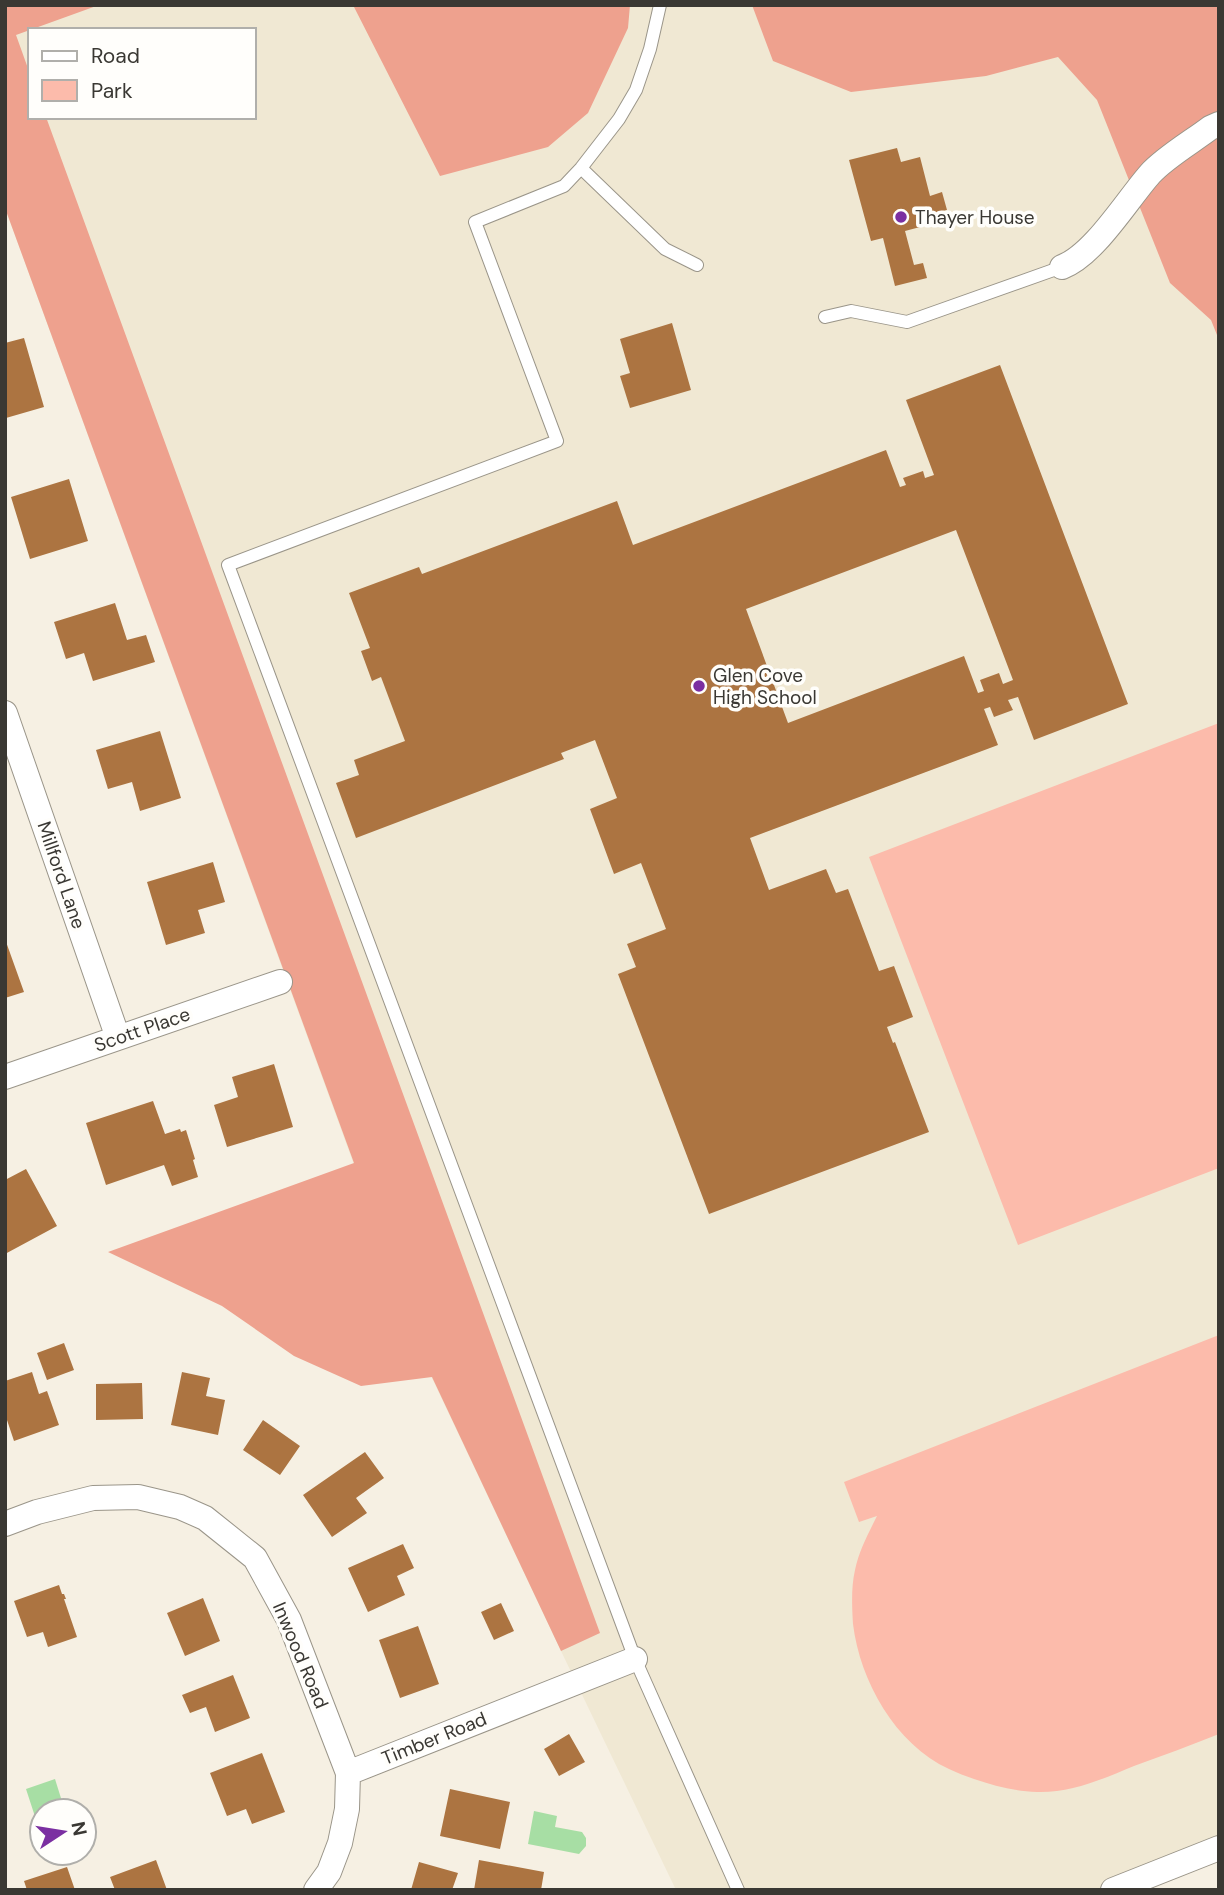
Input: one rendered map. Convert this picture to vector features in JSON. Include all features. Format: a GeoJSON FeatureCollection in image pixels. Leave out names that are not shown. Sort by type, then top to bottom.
{"type":"FeatureCollection","features":[{"type":"Feature","properties":{"kind":"street"},"geometry":{"type":"LineString","coordinates":[[1062,267],[1072,263],[1092,245],[1152,171],[1219,124]]}},
{"type":"Feature","properties":{"kind":"street","name":"Millford Lane"},"geometry":{"type":"LineString","coordinates":[[5,713],[118,1038]]}},
{"type":"Feature","properties":{"kind":"street","name":"Scott Place"},"geometry":{"type":"LineString","coordinates":[[5,1077],[280,982]]}},
{"type":"Feature","properties":{"kind":"street","name":"Inwood Road"},"geometry":{"type":"LineString","coordinates":[[5,1524],[93,1497],[138,1497],[180,1507],[205,1517],[255,1558],[289,1620],[348,1773]]}},
{"type":"Feature","properties":{"kind":"street","name":"Timber Road"},"geometry":{"type":"LineString","coordinates":[[348,1773],[635,1659]]}},
{"type":"Feature","properties":{"kind":"street"},"geometry":{"type":"LineString","coordinates":[[316,1890],[329,1872],[340,1843],[347,1809],[348,1773]]}},
{"type":"Feature","properties":{"kind":"street"},"geometry":{"type":"LineString","coordinates":[[1113,1890],[1219,1847]]}},
{"type":"Feature","properties":{"kind":"lane"},"geometry":{"type":"LineString","coordinates":[[660,5],[650,49],[636,90],[619,119],[581,168],[564,186],[475,222],[557,441],[228,565],[635,1659],[738,1890]]}},
{"type":"Feature","properties":{"kind":"lane"},"geometry":{"type":"LineString","coordinates":[[581,168],[665,249],[698,265]]}},
{"type":"Feature","properties":{"kind":"lane"},"geometry":{"type":"LineString","coordinates":[[825,317],[851,311],[907,322],[1062,267]]}},
{"type":"Feature","properties":{"kind":"shaded area","name":"Glen Cove High School"},"geometry":{"type":"Polygon","coordinates":[[[5,5],[1219,5],[1219,1846],[1107,1890],[676,1890],[431,1376],[5,208],[5,5]]]}},
{"type":"Feature","properties":{"kind":"shaded area"},"geometry":{"type":"Polygon","coordinates":[[[5,5],[99,5],[35,28],[28,28],[28,31],[16,35],[28,68],[28,119],[47,119],[600,1633],[561,1651],[432,1377],[361,1386],[294,1356],[222,1306],[108,1252],[354,1163],[5,208],[5,5]]]}},
{"type":"Feature","properties":{"kind":"shaded area"},"geometry":{"type":"Polygon","coordinates":[[[353,5],[630,5],[628,28],[588,113],[548,147],[440,176],[353,5]]]}},
{"type":"Feature","properties":{"kind":"shaded area"},"geometry":{"type":"Polygon","coordinates":[[[752,5],[1219,5],[1219,340],[1211,320],[1170,283],[1097,100],[1058,57],[986,76],[851,92],[773,61],[752,5]]]}},
{"type":"Feature","properties":{"kind":"shaded area"},"geometry":{"type":"Polygon","coordinates":[[[55,1779],[61,1797],[29,1797],[26,1789],[55,1779]]]}},
{"type":"Feature","properties":{"kind":"shaded area"},"geometry":{"type":"Polygon","coordinates":[[[534,1811],[557,1816],[555,1827],[582,1832],[586,1838],[586,1846],[579,1854],[528,1844],[534,1811]]]}},
{"type":"Feature","properties":{"kind":"green space"},"geometry":{"type":"Polygon","coordinates":[[[1219,723],[1219,1168],[1018,1245],[869,857],[1219,723]]]}},
{"type":"Feature","properties":{"kind":"green space"},"geometry":{"type":"Polygon","coordinates":[[[1219,1335],[1219,1734],[1099,1780],[1050,1792],[1020,1791],[989,1784],[955,1772],[930,1758],[912,1744],[883,1708],[863,1667],[853,1624],[853,1583],[859,1556],[877,1516],[859,1522],[844,1482],[1219,1335]]]}},
{"type":"Feature","properties":{"kind":"building","name":"Thayer House"},"geometry":{"type":"Polygon","coordinates":[[[897,148],[901,162],[920,157],[930,196],[942,192],[947,210],[937,212],[939,222],[905,231],[914,265],[923,263],[927,278],[895,286],[883,238],[871,241],[849,160],[897,148]]]}},
{"type":"Feature","properties":{"kind":"building"},"geometry":{"type":"Polygon","coordinates":[[[672,323],[691,390],[630,408],[620,376],[630,373],[620,339],[672,323]]]}},
{"type":"Feature","properties":{"kind":"building"},"geometry":{"type":"Polygon","coordinates":[[[24,338],[44,407],[6,418],[5,343],[24,338]]]}},
{"type":"Feature","properties":{"kind":"building"},"geometry":{"type":"Polygon","coordinates":[[[1000,365],[1128,704],[1034,740],[1018,697],[1008,700],[1013,710],[994,717],[990,707],[984,709],[998,745],[750,838],[769,890],[826,869],[836,893],[848,889],[879,971],[894,966],[913,1017],[887,1027],[929,1132],[709,1214],[618,974],[636,967],[627,944],[666,929],[641,863],[614,874],[590,809],[617,798],[595,740],[561,753],[564,759],[356,838],[336,783],[359,775],[354,760],[405,741],[381,677],[372,681],[361,651],[370,648],[349,593],[419,567],[422,574],[617,501],[633,545],[886,450],[900,487],[906,485],[903,478],[923,471],[925,478],[934,475],[906,400],[1000,365]],[[956,530],[746,609],[788,723],[964,656],[978,693],[984,691],[980,680],[999,673],[1003,684],[1013,680],[956,530]]]}},
{"type":"Feature","properties":{"kind":"building"},"geometry":{"type":"Polygon","coordinates":[[[69,479],[88,541],[30,559],[11,497],[69,479]]]}},
{"type":"Feature","properties":{"kind":"building"},"geometry":{"type":"Polygon","coordinates":[[[115,603],[127,640],[146,635],[155,662],[93,681],[84,653],[66,659],[54,622],[115,603]]]}},
{"type":"Feature","properties":{"kind":"building"},"geometry":{"type":"Polygon","coordinates":[[[160,731],[181,798],[140,811],[132,782],[108,789],[96,750],[160,731]]]}},
{"type":"Feature","properties":{"kind":"building"},"geometry":{"type":"Polygon","coordinates":[[[213,862],[225,902],[198,910],[205,933],[166,945],[147,882],[213,862]]]}},
{"type":"Feature","properties":{"kind":"building"},"geometry":{"type":"Polygon","coordinates":[[[5,939],[24,992],[5,998],[5,939]]]}},
{"type":"Feature","properties":{"kind":"building"},"geometry":{"type":"Polygon","coordinates":[[[274,1064],[293,1127],[227,1147],[214,1105],[238,1097],[232,1077],[274,1064]]]}},
{"type":"Feature","properties":{"kind":"building"},"geometry":{"type":"Polygon","coordinates":[[[153,1101],[165,1134],[180,1129],[181,1132],[186,1130],[198,1177],[172,1186],[164,1165],[106,1185],[86,1123],[153,1101]]]}},
{"type":"Feature","properties":{"kind":"building"},"geometry":{"type":"Polygon","coordinates":[[[26,1169],[57,1226],[5,1254],[5,1180],[26,1169]]]}},
{"type":"Feature","properties":{"kind":"building"},"geometry":{"type":"Polygon","coordinates":[[[64,1343],[74,1370],[47,1380],[37,1353],[64,1343]]]}},
{"type":"Feature","properties":{"kind":"building"},"geometry":{"type":"Polygon","coordinates":[[[32,1372],[39,1394],[47,1391],[59,1425],[14,1441],[5,1414],[5,1381],[32,1372]]]}},
{"type":"Feature","properties":{"kind":"building"},"geometry":{"type":"Polygon","coordinates":[[[182,1372],[210,1378],[206,1396],[225,1400],[218,1435],[171,1425],[182,1372]]]}},
{"type":"Feature","properties":{"kind":"building"},"geometry":{"type":"Polygon","coordinates":[[[142,1383],[143,1419],[96,1420],[96,1384],[142,1383]]]}},
{"type":"Feature","properties":{"kind":"building"},"geometry":{"type":"Polygon","coordinates":[[[263,1420],[300,1446],[280,1475],[243,1450],[263,1420]]]}},
{"type":"Feature","properties":{"kind":"building"},"geometry":{"type":"Polygon","coordinates":[[[365,1452],[384,1478],[356,1498],[367,1513],[332,1537],[303,1495],[365,1452]]]}},
{"type":"Feature","properties":{"kind":"building"},"geometry":{"type":"Polygon","coordinates":[[[403,1544],[414,1568],[397,1576],[405,1595],[368,1612],[348,1568],[403,1544]]]}},
{"type":"Feature","properties":{"kind":"building"},"geometry":{"type":"Polygon","coordinates":[[[59,1585],[77,1637],[48,1647],[43,1632],[27,1637],[14,1601],[59,1585]]]}},
{"type":"Feature","properties":{"kind":"building"},"geometry":{"type":"Polygon","coordinates":[[[203,1598],[220,1641],[185,1656],[167,1613],[203,1598]]]}},
{"type":"Feature","properties":{"kind":"building"},"geometry":{"type":"Polygon","coordinates":[[[501,1603],[514,1631],[494,1640],[481,1612],[501,1603]]]}},
{"type":"Feature","properties":{"kind":"building"},"geometry":{"type":"Polygon","coordinates":[[[418,1626],[439,1684],[400,1698],[379,1640],[418,1626]]]}},
{"type":"Feature","properties":{"kind":"building"},"geometry":{"type":"Polygon","coordinates":[[[233,1675],[250,1718],[215,1732],[206,1707],[190,1713],[182,1695],[233,1675]]]}},
{"type":"Feature","properties":{"kind":"building"},"geometry":{"type":"Polygon","coordinates":[[[569,1734],[585,1762],[559,1776],[544,1749],[569,1734]]]}},
{"type":"Feature","properties":{"kind":"building"},"geometry":{"type":"Polygon","coordinates":[[[262,1753],[285,1812],[252,1824],[246,1809],[227,1816],[210,1773],[262,1753]]]}},
{"type":"Feature","properties":{"kind":"building"},"geometry":{"type":"Polygon","coordinates":[[[450,1789],[510,1802],[500,1849],[440,1836],[450,1789]]]}},
{"type":"Feature","properties":{"kind":"building"},"geometry":{"type":"Polygon","coordinates":[[[156,1860],[167,1890],[115,1890],[110,1877],[156,1860]]]}},
{"type":"Feature","properties":{"kind":"building"},"geometry":{"type":"Polygon","coordinates":[[[479,1860],[544,1872],[541,1890],[474,1890],[479,1860]]]}},
{"type":"Feature","properties":{"kind":"building"},"geometry":{"type":"Polygon","coordinates":[[[419,1862],[458,1873],[452,1890],[411,1890],[419,1862]]]}},
{"type":"Feature","properties":{"kind":"building"},"geometry":{"type":"Polygon","coordinates":[[[67,1867],[75,1890],[27,1890],[24,1881],[67,1867]]]}},
{"type":"Feature","properties":{"kind":"place","name":"Thayer House"},"geometry":{"type":"Point","coordinates":[901,217]}},
{"type":"Feature","properties":{"kind":"place","name":"Glen Cove High School"},"geometry":{"type":"Point","coordinates":[699,686]}}]}
